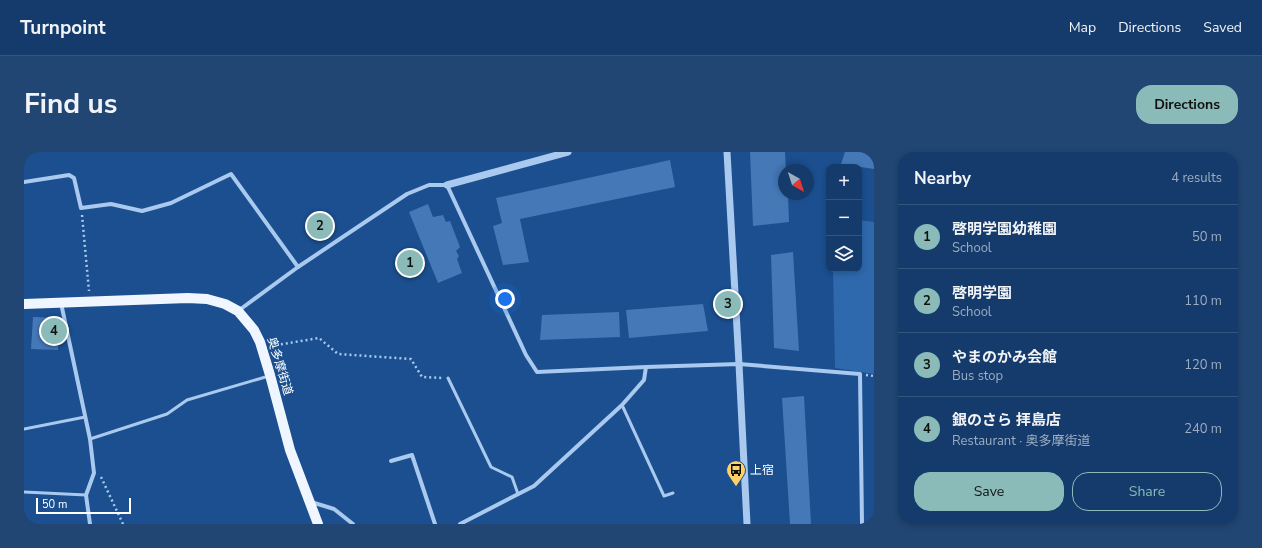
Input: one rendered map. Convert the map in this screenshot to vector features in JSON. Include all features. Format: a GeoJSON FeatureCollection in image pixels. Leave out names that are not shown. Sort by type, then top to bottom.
{"type":"FeatureCollection","features":[{"type":"Feature","properties":{"kind":"main road","name":"奥多摩街道"},"geometry":{"type":"LineString","coordinates":[[24,304],[207,299],[225,304],[238,311],[254,330],[262,348],[290,450],[318,524]]}},
{"type":"Feature","properties":{"kind":"street"},"geometry":{"type":"LineString","coordinates":[[238,311],[298,267],[407,194],[430,185],[447,185],[568,152]]}},
{"type":"Feature","properties":{"kind":"street"},"geometry":{"type":"LineString","coordinates":[[727,152],[740,364],[747,524]]}},
{"type":"Feature","properties":{"kind":"street"},"geometry":{"type":"LineString","coordinates":[[24,182],[69,175],[74,178],[81,208],[111,204],[142,211],[171,204],[231,174],[298,267]]}},
{"type":"Feature","properties":{"kind":"street"},"geometry":{"type":"LineString","coordinates":[[447,185],[526,355],[537,372],[740,364],[860,374],[862,524]]}},
{"type":"Feature","properties":{"kind":"street"},"geometry":{"type":"LineString","coordinates":[[61,302],[90,439],[94,472],[86,495],[90,524]]}},
{"type":"Feature","properties":{"kind":"street"},"geometry":{"type":"LineString","coordinates":[[460,524],[534,486],[622,405],[644,380],[646,367]]}},
{"type":"Feature","properties":{"kind":"street"},"geometry":{"type":"LineString","coordinates":[[391,461],[412,456],[435,524]]}},
{"type":"Feature","properties":{"kind":"street"},"geometry":{"type":"LineString","coordinates":[[309,502],[334,509],[353,524]]}},
{"type":"Feature","properties":{"kind":"lane"},"geometry":{"type":"LineString","coordinates":[[90,439],[167,414],[187,400],[270,375]]}},
{"type":"Feature","properties":{"kind":"lane"},"geometry":{"type":"LineString","coordinates":[[448,378],[491,467],[512,477],[518,494]]}},
{"type":"Feature","properties":{"kind":"lane"},"geometry":{"type":"LineString","coordinates":[[622,405],[664,496],[673,492]]}},
{"type":"Feature","properties":{"kind":"lane"},"geometry":{"type":"LineString","coordinates":[[24,429],[85,417]]}},
{"type":"Feature","properties":{"kind":"lane"},"geometry":{"type":"LineString","coordinates":[[24,492],[86,495]]}},
{"type":"Feature","properties":{"kind":"path"},"geometry":{"type":"LineString","coordinates":[[81,208],[90,302]]}},
{"type":"Feature","properties":{"kind":"path"},"geometry":{"type":"LineString","coordinates":[[262,348],[319,338],[338,354],[411,359],[422,377],[448,378]]}},
{"type":"Feature","properties":{"kind":"path"},"geometry":{"type":"LineString","coordinates":[[92,458],[123,524]]}},
{"type":"Feature","properties":{"kind":"shaded area"},"geometry":{"type":"Polygon","coordinates":[[[862,220],[874,222],[874,374],[835,368],[833,272],[862,272],[862,220]]]}},
{"type":"Feature","properties":{"kind":"building"},"geometry":{"type":"Polygon","coordinates":[[[750,152],[785,152],[786,164],[778,164],[778,200],[788,200],[789,222],[753,226],[750,152]]]}},
{"type":"Feature","properties":{"kind":"building"},"geometry":{"type":"Polygon","coordinates":[[[845,152],[874,152],[874,169],[862,167],[862,164],[841,164],[845,152]]]}},
{"type":"Feature","properties":{"kind":"building"},"geometry":{"type":"Polygon","coordinates":[[[670,160],[675,187],[520,219],[529,262],[503,265],[493,226],[502,223],[496,198],[670,160]]]}},
{"type":"Feature","properties":{"kind":"building"},"geometry":{"type":"Polygon","coordinates":[[[428,204],[433,217],[443,215],[446,222],[450,221],[460,247],[456,251],[459,256],[457,259],[462,273],[438,283],[409,212],[428,204]]]}},
{"type":"Feature","properties":{"kind":"building"},"geometry":{"type":"Polygon","coordinates":[[[793,252],[799,351],[774,348],[771,255],[793,252]]]}},
{"type":"Feature","properties":{"kind":"building"},"geometry":{"type":"Polygon","coordinates":[[[703,304],[708,331],[629,338],[626,310],[703,304]]]}},
{"type":"Feature","properties":{"kind":"building"},"geometry":{"type":"Polygon","coordinates":[[[619,312],[620,337],[540,340],[542,315],[619,312]]]}},
{"type":"Feature","properties":{"kind":"building"},"geometry":{"type":"Polygon","coordinates":[[[33,317],[59,318],[58,350],[31,349],[33,317]]]}},
{"type":"Feature","properties":{"kind":"building"},"geometry":{"type":"Polygon","coordinates":[[[804,396],[811,524],[790,524],[782,398],[804,396]]]}},
{"type":"Feature","properties":{"kind":"place","name":"啓明学園"},"geometry":{"type":"Point","coordinates":[320,226]}},
{"type":"Feature","properties":{"kind":"place","name":"啓明学園幼稚園"},"geometry":{"type":"Point","coordinates":[410,263]}},
{"type":"Feature","properties":{"kind":"place","name":"やまのかみ会館"},"geometry":{"type":"Point","coordinates":[728,304]}},
{"type":"Feature","properties":{"kind":"place","name":"銀のさら 拝島店"},"geometry":{"type":"Point","coordinates":[54,331]}},
{"type":"Feature","properties":{"kind":"place","name":"上宿"},"geometry":{"type":"Point","coordinates":[736,487]}}]}
